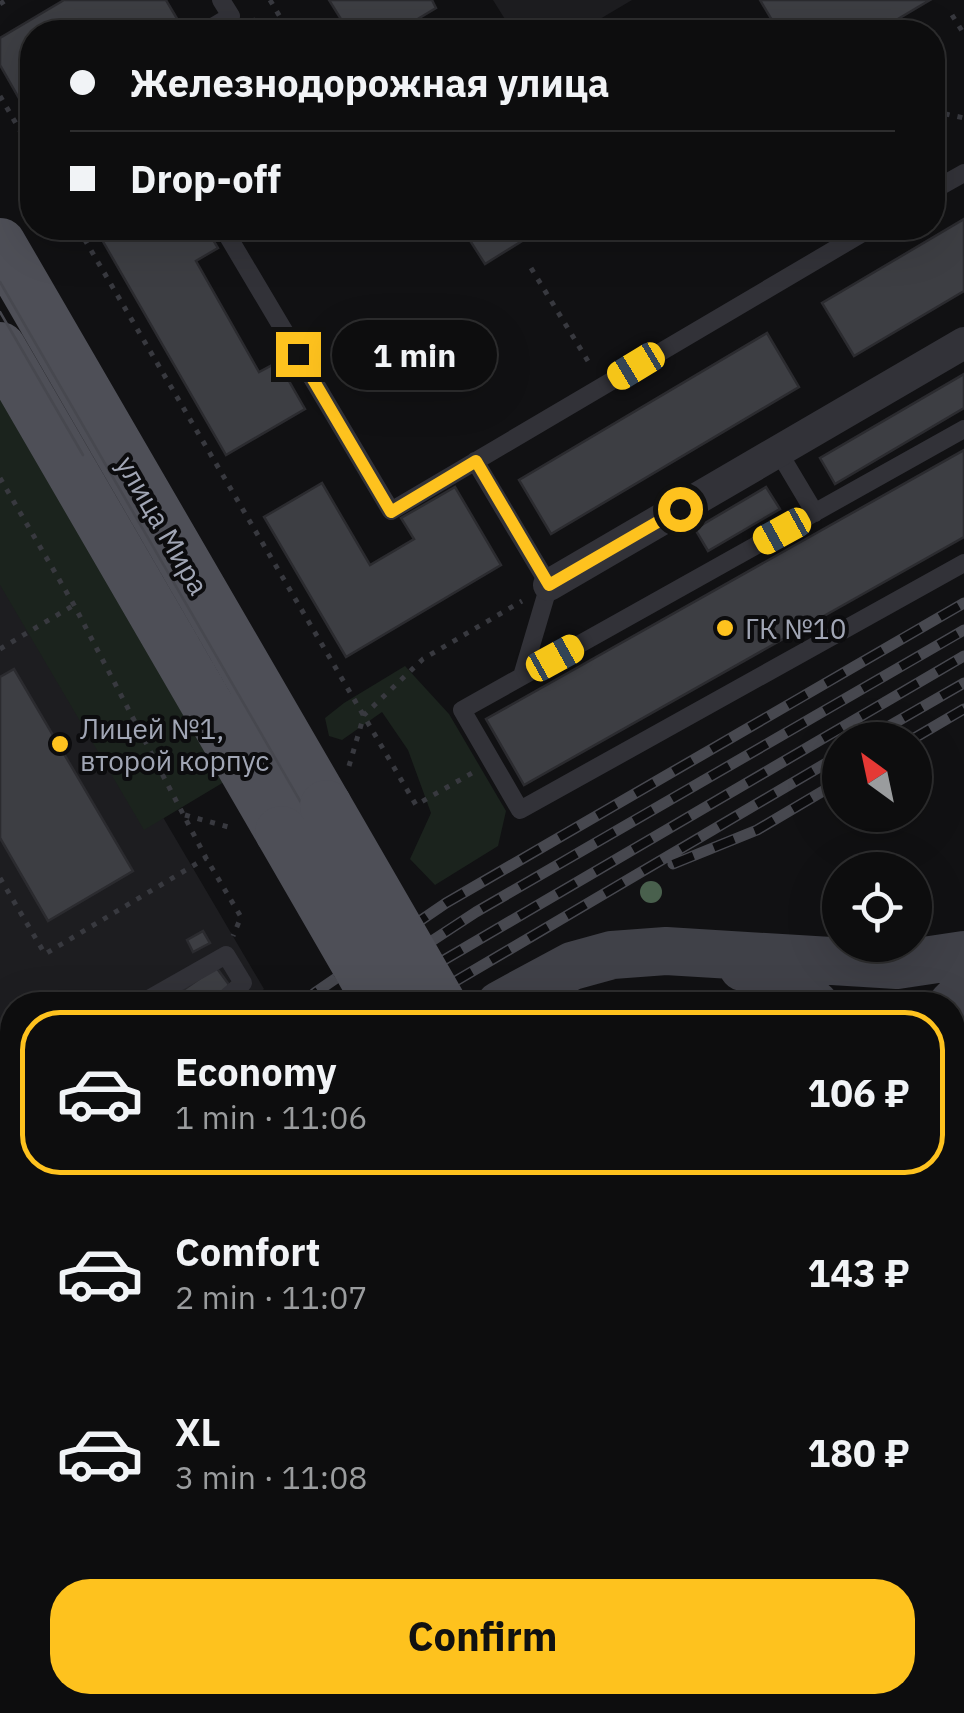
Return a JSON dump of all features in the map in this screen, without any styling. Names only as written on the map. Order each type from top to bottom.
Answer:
[{"type":"main road","name":"улица Мира","points":[[0,244],[336,794],[435,992]]},
{"type":"main road","name":"улица Мира","points":[[0,348],[258,830],[371,992]]},
{"type":"main road","points":[[666,952],[761,971],[800,992]]},
{"type":"main road","points":[[524,992],[572,966],[612,955],[666,952],[896,965],[964,955]]},
{"type":"street","points":[[549,585],[964,343]]},
{"type":"lane","points":[[222,0],[231,16],[224,20]]},
{"type":"lane","points":[[231,240],[391,512],[851,240]]},
{"type":"lane","points":[[964,429],[462,710],[520,810],[964,563]]},
{"type":"lane","points":[[778,451],[814,513]]},
{"type":"lane","points":[[476,461],[549,585],[522,676]]},
{"type":"lane","points":[[161,992],[226,955],[244,984],[234,992]]},
{"type":"path","points":[[952,15],[964,34]]},
{"type":"path","points":[[0,96],[20,130]]},
{"type":"path","points":[[85,240],[416,805],[492,761]]},
{"type":"path","points":[[530,268],[603,386]]},
{"type":"path","points":[[0,478],[74,605],[206,858],[241,916],[226,955]]},
{"type":"path","points":[[336,794],[364,715],[423,659],[549,585]]},
{"type":"path","points":[[0,649],[74,605]]},
{"type":"path","points":[[184,814],[258,830]]},
{"type":"path","points":[[0,878],[45,954],[206,858]]},
{"type":"shaded area","points":[[493,0],[632,0],[598,20],[506,20]]},
{"type":"shaded area","points":[[0,395],[224,782],[144,830],[0,585]]},
{"type":"shaded area","name":"Лицей №1, второй корпус","points":[[0,540],[264,989],[0,992]]},
{"type":"shaded area","points":[[405,666],[449,714],[506,811],[498,846],[435,885],[410,859],[431,813],[408,750],[382,712],[342,740],[329,736],[325,718]]},
{"type":"building","points":[[64,0],[166,0],[178,20],[30,20]]},
{"type":"building","points":[[329,0],[432,0],[436,8],[416,20],[342,20]]},
{"type":"building","points":[[760,0],[930,0],[896,20],[772,20]]},
{"type":"building","points":[[20,26],[20,100],[0,65],[0,38]]},
{"type":"building","points":[[964,219],[964,291],[854,356],[822,303],[928,240],[945,240],[945,230]]},
{"type":"building","points":[[102,240],[213,240],[218,248],[196,261],[259,372],[278,362],[305,409],[226,455]]},
{"type":"building","points":[[470,240],[524,240],[485,264]]},
{"type":"building","points":[[767,333],[799,387],[551,534],[519,480]]},
{"type":"building","points":[[964,374],[964,408],[835,484],[820,458]]},
{"type":"building","name":"ГК №10","points":[[964,450],[964,537],[524,785],[486,719]]},
{"type":"building","points":[[322,483],[370,565],[414,539],[401,518],[455,487],[501,565],[346,657],[264,517]]},
{"type":"building","points":[[766,487],[780,509],[708,551],[695,529]]},
{"type":"building","points":[[14,669],[133,871],[48,921],[0,838],[0,677]]},
{"type":"building","points":[[203,931],[210,943],[193,952],[187,940]]},
{"type":"building","points":[[216,967],[230,986],[222,992],[180,992]]},
{"type":"tram line","points":[[0,282],[410,992]]},
{"type":"tram line","points":[[0,312],[83,455]]},
{"type":"railway","points":[[316,992],[446,903],[964,603]]},
{"type":"railway","points":[[354,992],[476,912],[964,630]]},
{"type":"railway","points":[[389,992],[964,656]]},
{"type":"railway","points":[[896,722],[964,683]]},
{"type":"railway","points":[[932,728],[964,709]]},
{"type":"railway","points":[[437,992],[822,766]]},
{"type":"railway","points":[[673,864],[757,830],[822,792]]},
{"type":"place","name":"ГК №10","points":[[725,628]]},
{"type":"place","name":"Лицей №1, второй корпус","points":[[60,744]]},
{"type":"route","points":[[298,354],[391,512],[476,461],[549,585],[680,509]]}]
